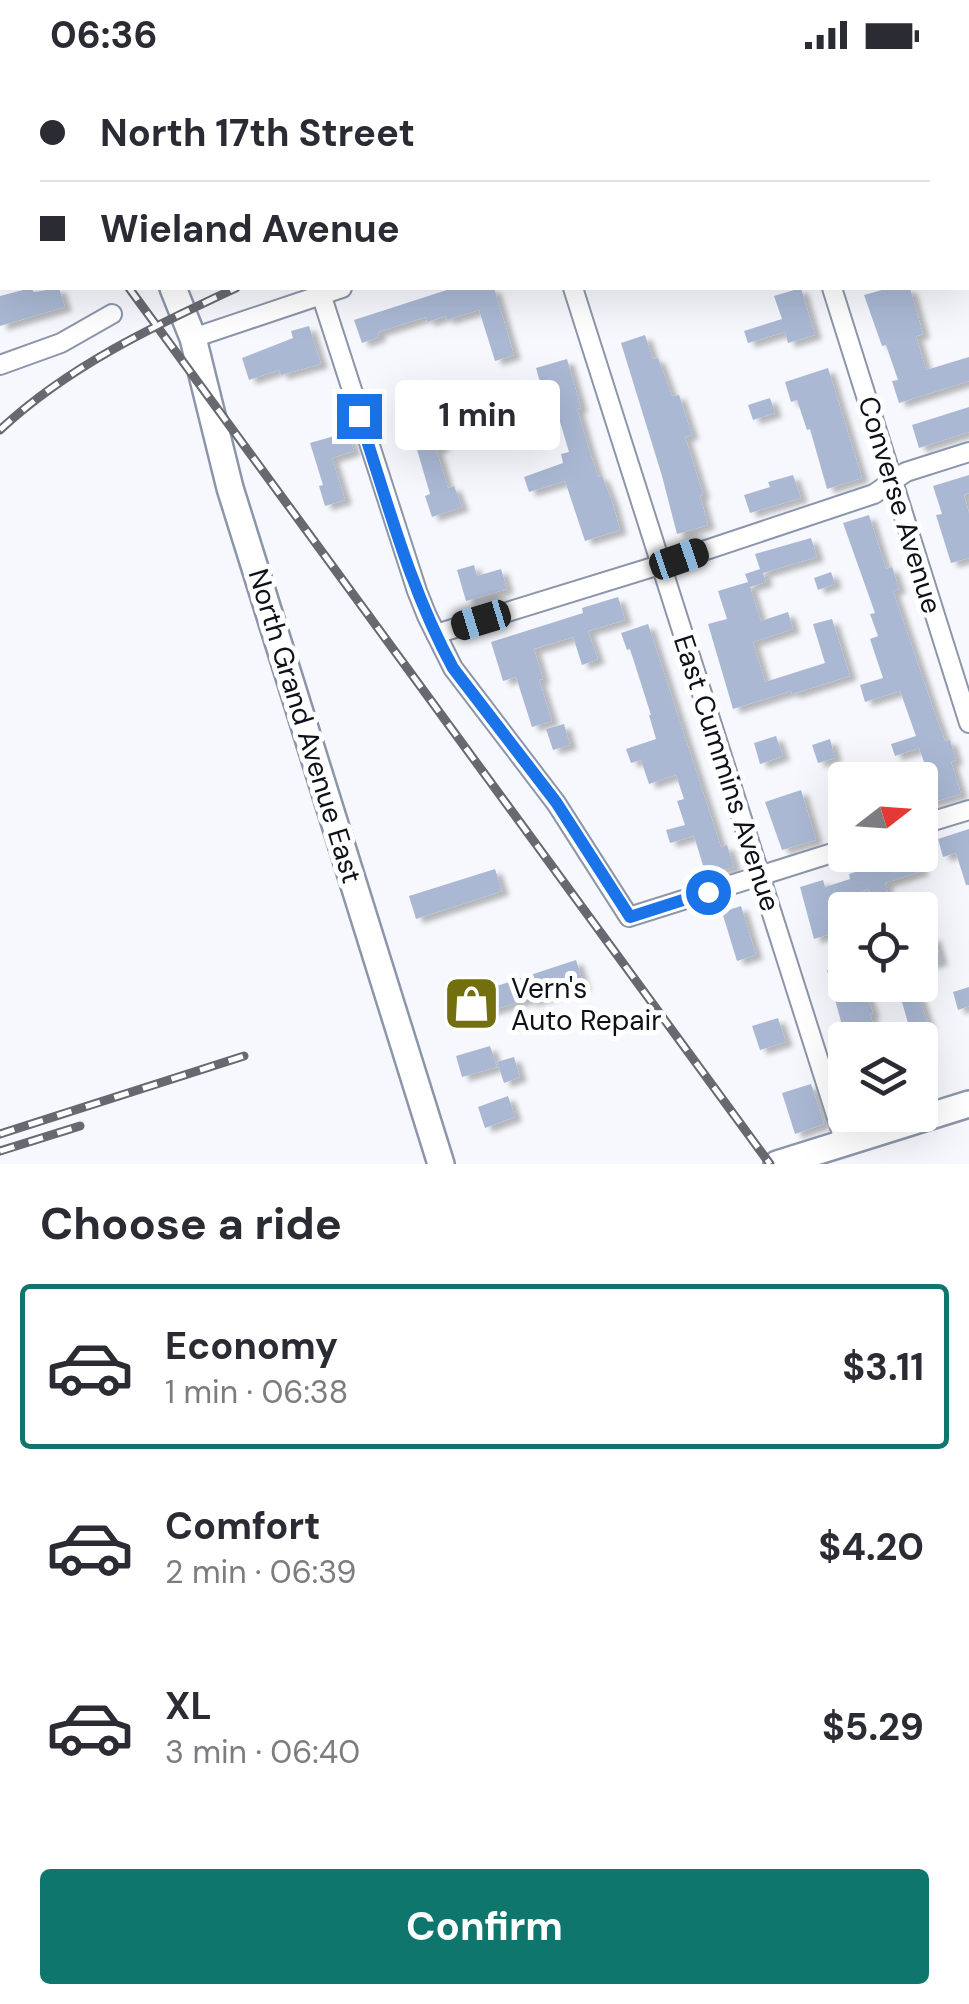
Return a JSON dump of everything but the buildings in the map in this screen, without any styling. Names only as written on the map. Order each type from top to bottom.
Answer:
[{"type":"street","name":"North Grand Avenue East","points":[[173,290],[192,338],[230,488],[441,1164]]},
{"type":"street","points":[[192,338],[335,290]]},
{"type":"street","name":"East Cummins Avenue","points":[[575,290],[845,1143]]},
{"type":"street","name":"Converse Avenue","points":[[833,290],[969,723]]},
{"type":"street","points":[[321,294],[417,590],[436,634],[453,668],[556,802],[630,917],[828,854]]},
{"type":"street","points":[[0,365],[61,343],[112,314]]},
{"type":"street","points":[[436,634],[880,492],[906,472],[969,452]]},
{"type":"street","points":[[938,819],[969,810]]},
{"type":"street","points":[[776,1164],[969,1104]]},
{"type":"railway","points":[[130,290],[770,1164]]},
{"type":"railway","points":[[0,430],[82,367],[232,290]]},
{"type":"railway","points":[[0,1134],[244,1056]]},
{"type":"railway","points":[[0,1151],[80,1126]]},
{"type":"place","name":"Vern's Auto Repair","points":[[472,1004]]},
{"type":"route","points":[[359,416],[426,616],[444,652],[556,802],[630,917],[708,892]]}]
